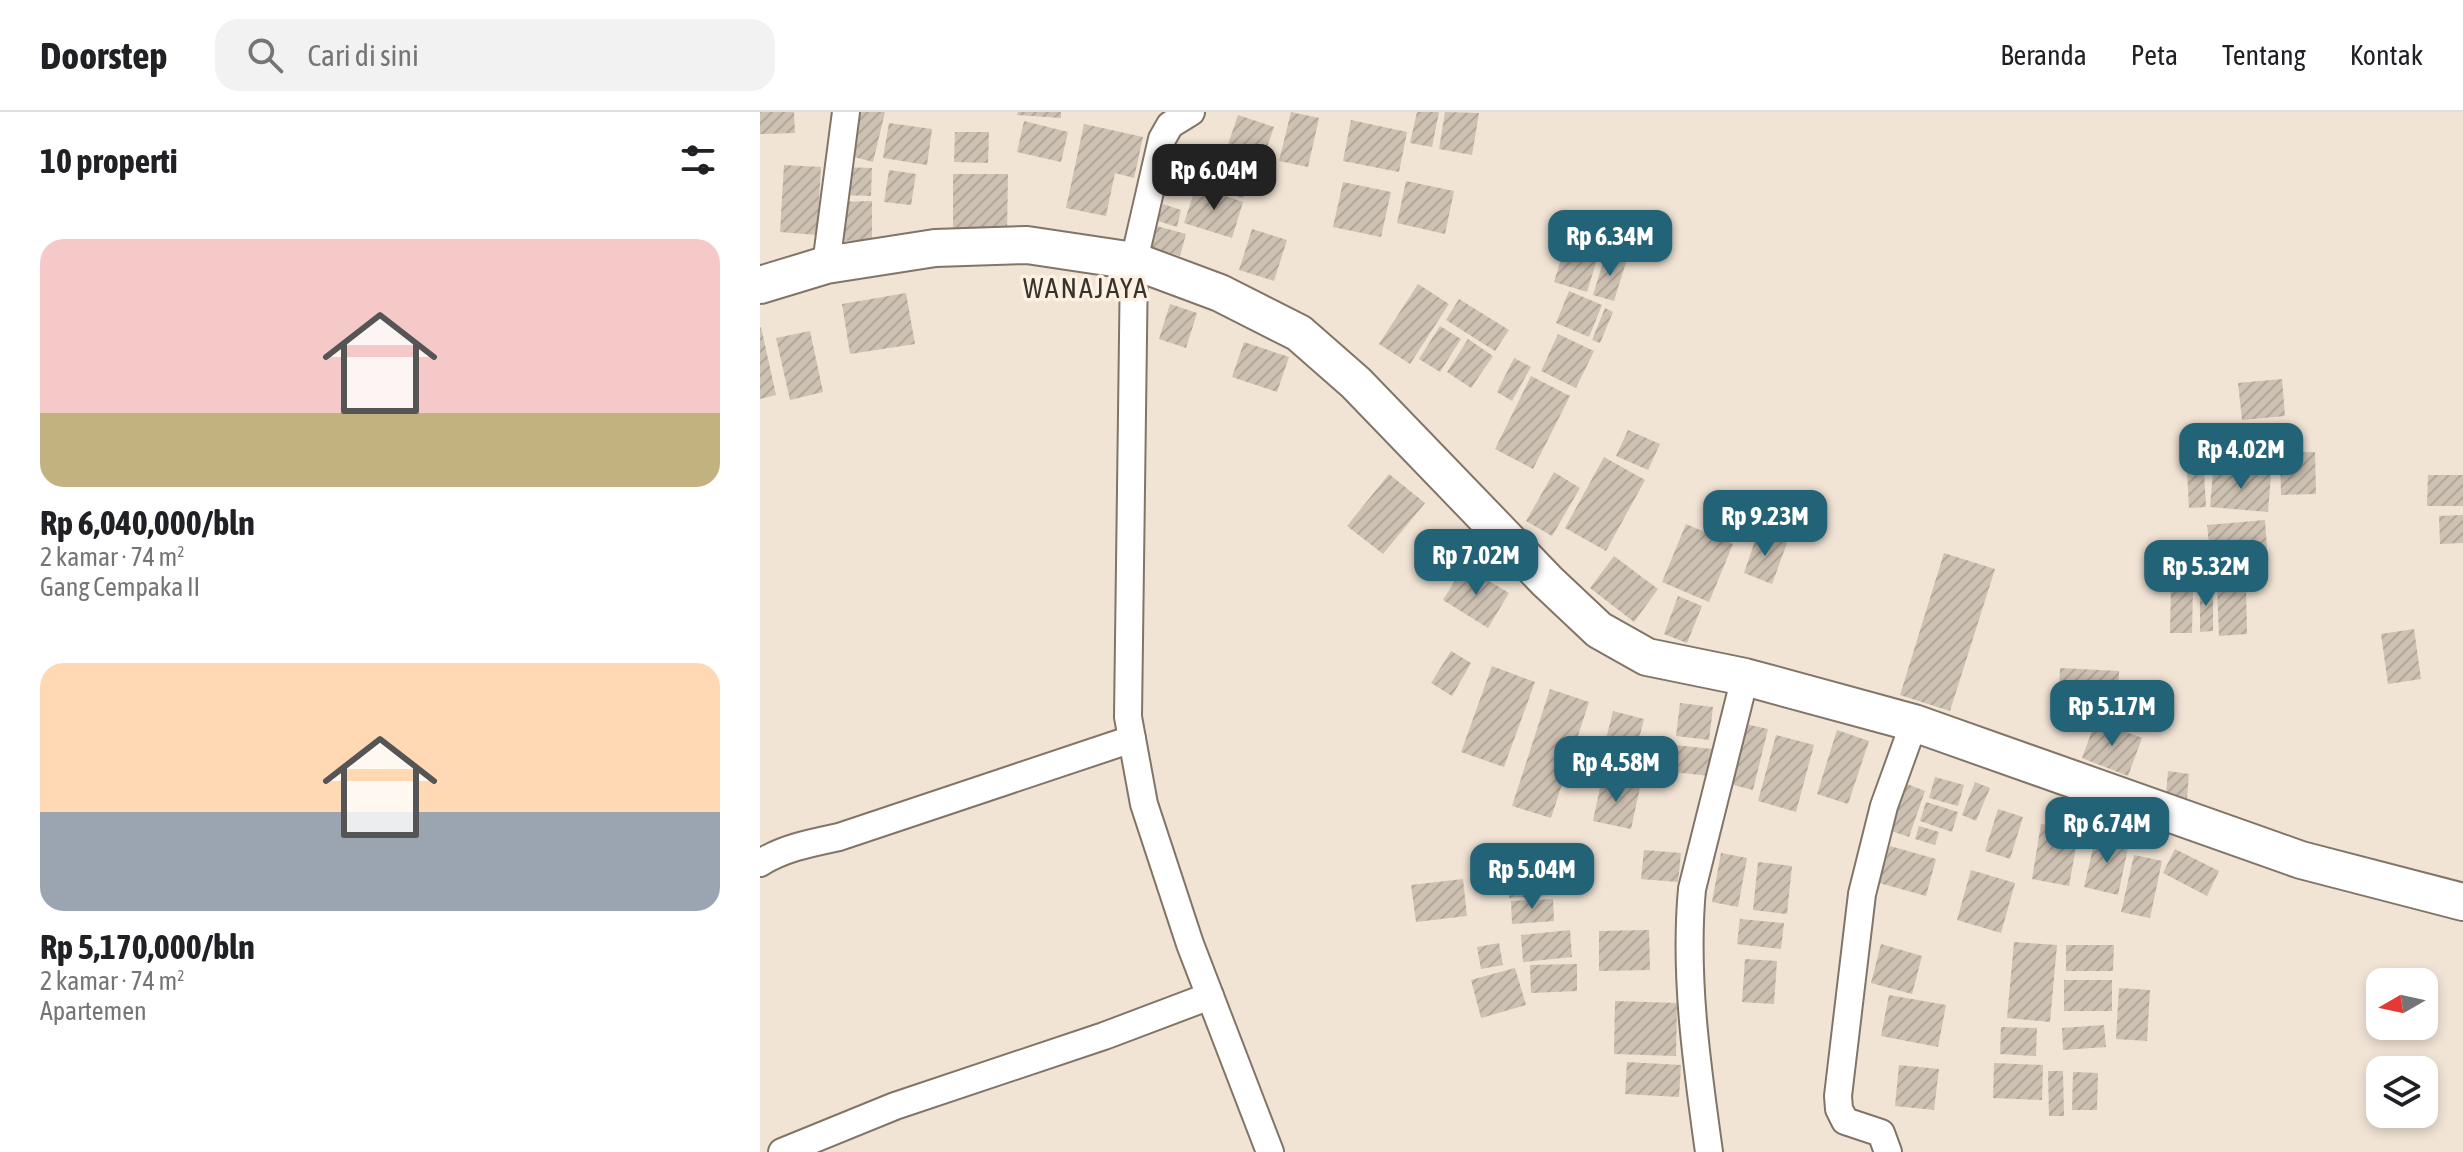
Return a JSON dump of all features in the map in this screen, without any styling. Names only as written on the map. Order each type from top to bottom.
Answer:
[{"type":"main road","points":[[760,285],[826,265],[935,248],[1027,245],[1134,261],[1220,293],[1299,333],[1356,383],[1547,581],[1599,630],[1647,657],[1745,677],[1914,723],[2301,860],[2463,902]]},
{"type":"street","points":[[826,265],[846,112]]},
{"type":"street","points":[[1191,112],[1170,125],[1162,139],[1134,261],[1128,701],[1144,804],[1190,944],[1270,1152]]},
{"type":"street","points":[[1709,1152],[1698,1074],[1689,921],[1692,889],[1745,677]]},
{"type":"street","points":[[1888,1152],[1881,1133],[1845,1121],[1839,1109],[1838,1096],[1862,894],[1884,806],[1914,723]]},
{"type":"street","points":[[760,863],[802,845],[839,837],[1132,739]]},
{"type":"street","points":[[782,1152],[895,1106],[1104,1036],[1210,996]]},
{"type":"building","points":[[760,112],[794,112],[795,133],[760,134]]},
{"type":"building","points":[[853,112],[885,112],[873,162],[843,154]]},
{"type":"building","points":[[1018,112],[1061,112],[1061,118],[1017,115]]},
{"type":"building","points":[[1291,112],[1319,118],[1308,167],[1279,161]]},
{"type":"building","points":[[1417,112],[1439,112],[1432,147],[1410,143]]},
{"type":"building","points":[[1445,112],[1479,113],[1472,155],[1439,149]]},
{"type":"building","points":[[1238,115],[1274,127],[1260,168],[1224,156]]},
{"type":"building","points":[[1351,120],[1407,132],[1399,172],[1343,161]]},
{"type":"building","points":[[1024,121],[1068,132],[1061,162],[1017,152]]},
{"type":"building","points":[[889,123],[932,129],[927,165],[883,158]]},
{"type":"building","points":[[1084,124],[1143,137],[1134,178],[1115,173],[1106,216],[1066,208]]},
{"type":"building","points":[[955,132],[989,132],[988,163],[954,162]]},
{"type":"building","points":[[1193,153],[1252,172],[1243,198],[1184,179]]},
{"type":"building","points":[[784,165],[821,167],[817,235],[780,232]]},
{"type":"building","points":[[840,167],[872,168],[871,196],[840,195]]},
{"type":"building","points":[[889,170],[916,174],[911,205],[884,202]]},
{"type":"building","points":[[953,174],[1008,174],[1007,231],[953,230]]},
{"type":"building","points":[[1406,181],[1454,191],[1445,234],[1397,223]]},
{"type":"building","points":[[1343,182],[1391,192],[1381,237],[1333,227]]},
{"type":"building","points":[[1196,186],[1243,202],[1232,238],[1184,223]]},
{"type":"building","points":[[872,201],[872,240],[836,241],[836,202]]},
{"type":"building","points":[[1163,204],[1181,210],[1177,227],[1158,221]]},
{"type":"building","points":[[1153,225],[1186,234],[1180,256],[1147,247]]},
{"type":"building","points":[[1252,229],[1287,240],[1274,281],[1239,270]]},
{"type":"building","points":[[1569,233],[1602,243],[1587,292],[1554,282]]},
{"type":"building","points":[[1605,256],[1626,262],[1614,301],[1593,295]]},
{"type":"building","points":[[1418,284],[1449,304],[1410,364],[1379,344]]},
{"type":"building","points":[[1569,291],[1602,305],[1589,337],[1556,323]]},
{"type":"building","points":[[906,293],[915,344],[850,354],[842,304]]},
{"type":"building","points":[[1459,299],[1509,330],[1495,351],[1446,320]]},
{"type":"building","points":[[1170,304],[1197,313],[1186,348],[1159,339]]},
{"type":"building","points":[[1605,308],[1613,312],[1600,343],[1592,340]]},
{"type":"building","points":[[1440,326],[1461,339],[1440,372],[1419,359]]},
{"type":"building","points":[[760,328],[776,395],[760,399]]},
{"type":"building","points":[[810,331],[823,392],[790,400],[776,338]]},
{"type":"building","points":[[1558,334],[1594,351],[1576,388],[1541,371]]},
{"type":"building","points":[[1468,339],[1493,356],[1471,388],[1447,372]]},
{"type":"building","points":[[1244,342],[1289,357],[1277,392],[1232,377]]},
{"type":"building","points":[[1514,358],[1531,367],[1512,401],[1497,392]]},
{"type":"building","points":[[1531,376],[1570,396],[1533,469],[1495,449]]},
{"type":"building","points":[[2282,379],[2285,416],[2242,420],[2238,383]]},
{"type":"building","points":[[1628,430],[1660,444],[1648,470],[1616,456]]},
{"type":"building","points":[[2315,452],[2316,494],[2281,495],[2280,453]]},
{"type":"building","points":[[1604,457],[1645,480],[1606,551],[1565,528]]},
{"type":"building","points":[[2204,471],[2206,507],[2189,508],[2187,472]]},
{"type":"building","points":[[2213,471],[2271,475],[2268,512],[2210,507]]},
{"type":"building","points":[[1554,472],[1580,488],[1552,536],[1526,521]]},
{"type":"building","points":[[1389,474],[1425,503],[1383,554],[1347,526]]},
{"type":"building","points":[[2428,475],[2463,475],[2463,506],[2427,506]]},
{"type":"building","points":[[2463,515],[2463,543],[2440,544],[2439,516]]},
{"type":"building","points":[[2265,520],[2267,548],[2210,553],[2207,525]]},
{"type":"building","points":[[1686,524],[1733,544],[1709,602],[1662,582]]},
{"type":"building","points":[[1758,532],[1787,543],[1772,584],[1744,573]]},
{"type":"building","points":[[1944,553],[1995,569],[1950,711],[1900,695]]},
{"type":"building","points":[[1614,556],[1658,589],[1634,622],[1590,588]]},
{"type":"building","points":[[1464,566],[1509,593],[1488,628],[1443,600]]},
{"type":"building","points":[[2213,585],[2213,631],[2200,632],[2200,586]]},
{"type":"building","points":[[2246,585],[2247,634],[2219,636],[2217,587]]},
{"type":"building","points":[[2171,586],[2193,587],[2192,633],[2170,633]]},
{"type":"building","points":[[1678,596],[1702,606],[1687,643],[1664,634]]},
{"type":"building","points":[[2414,629],[2421,679],[2388,684],[2381,634]]},
{"type":"building","points":[[1451,651],[1471,663],[1452,696],[1431,683]]},
{"type":"building","points":[[1492,666],[1535,682],[1504,767],[1461,752]]},
{"type":"building","points":[[2060,668],[2119,671],[2117,716],[2058,713]]},
{"type":"building","points":[[1550,689],[1589,702],[1551,818],[1512,806]]},
{"type":"building","points":[[1680,703],[1713,707],[1709,740],[1676,736]]},
{"type":"building","points":[[1613,711],[1644,719],[1631,771],[1600,763]]},
{"type":"building","points":[[2096,720],[2142,738],[2128,776],[2082,758]]},
{"type":"building","points":[[1737,722],[1768,729],[1753,790],[1722,782]]},
{"type":"building","points":[[1837,730],[1869,741],[1848,804],[1817,794]]},
{"type":"building","points":[[1776,735],[1814,745],[1796,812],[1758,801]]},
{"type":"building","points":[[1666,744],[1712,749],[1710,776],[1663,771]]},
{"type":"building","points":[[2168,771],[2189,774],[2187,798],[2166,795]]},
{"type":"building","points":[[1935,777],[1964,785],[1958,806],[1929,798]]},
{"type":"building","points":[[1602,778],[1640,787],[1631,829],[1593,821]]},
{"type":"building","points":[[1902,782],[1925,791],[1909,837],[1885,829]]},
{"type":"building","points":[[1975,782],[1990,788],[1976,821],[1962,815]]},
{"type":"building","points":[[1926,802],[1958,812],[1952,832],[1920,821]]},
{"type":"building","points":[[1998,809],[2023,817],[2010,859],[1985,851]]},
{"type":"building","points":[[2041,824],[2079,830],[2069,886],[2032,879]]},
{"type":"building","points":[[1919,826],[1939,832],[1935,845],[1915,839]]},
{"type":"building","points":[[2096,835],[2129,843],[2118,895],[2084,887]]},
{"type":"building","points":[[1890,846],[1936,859],[1926,896],[1879,883]]},
{"type":"building","points":[[2175,849],[2219,871],[2207,896],[2163,873]]},
{"type":"building","points":[[1644,850],[1681,853],[1678,882],[1641,879]]},
{"type":"building","points":[[1721,853],[1747,858],[1738,907],[1712,902]]},
{"type":"building","points":[[2134,855],[2162,861],[2150,918],[2121,912]]},
{"type":"building","points":[[1758,862],[1792,866],[1787,914],[1753,910]]},
{"type":"building","points":[[1971,870],[2015,883],[2001,933],[1957,920]]},
{"type":"building","points":[[1550,877],[1551,895],[1509,898],[1508,880]]},
{"type":"building","points":[[1463,879],[1467,916],[1416,922],[1411,885]]},
{"type":"building","points":[[1553,899],[1554,921],[1512,924],[1511,901]]},
{"type":"building","points":[[1740,919],[1784,923],[1781,949],[1737,944]]},
{"type":"building","points":[[1570,930],[1572,957],[1523,962],[1521,935]]},
{"type":"building","points":[[1649,930],[1650,970],[1599,971],[1599,931]]},
{"type":"building","points":[[2014,942],[2057,945],[2050,1022],[2007,1018]]},
{"type":"building","points":[[1499,943],[1503,965],[1481,969],[1477,947]]},
{"type":"building","points":[[1881,944],[1922,956],[1912,994],[1871,983]]},
{"type":"building","points":[[2066,945],[2114,945],[2113,971],[2066,971]]},
{"type":"building","points":[[1745,959],[1777,961],[1774,1004],[1742,1002]]},
{"type":"building","points":[[1577,964],[1577,991],[1531,993],[1530,965]]},
{"type":"building","points":[[1515,968],[1526,1005],[1481,1018],[1471,980]]},
{"type":"building","points":[[2064,980],[2112,980],[2112,1011],[2064,1011]]},
{"type":"building","points":[[2119,988],[2150,990],[2147,1041],[2116,1039]]},
{"type":"building","points":[[1889,995],[1946,1005],[1938,1047],[1881,1036]]},
{"type":"building","points":[[1615,1001],[1677,1003],[1676,1056],[1614,1054]]},
{"type":"building","points":[[2104,1025],[2106,1047],[2063,1050],[2062,1028]]},
{"type":"building","points":[[2001,1027],[2037,1028],[2036,1056],[2000,1054]]},
{"type":"building","points":[[1627,1062],[1681,1065],[1679,1097],[1625,1094]]},
{"type":"building","points":[[1994,1063],[2043,1065],[2042,1100],[1993,1098]]},
{"type":"building","points":[[1899,1065],[1939,1069],[1934,1110],[1895,1106]]},
{"type":"building","points":[[2048,1071],[2063,1071],[2064,1116],[2049,1116]]},
{"type":"building","points":[[2073,1072],[2098,1073],[2097,1110],[2072,1110]]},
{"type":"district","name":"WANAJAYA","points":[[1086,288]]}]
